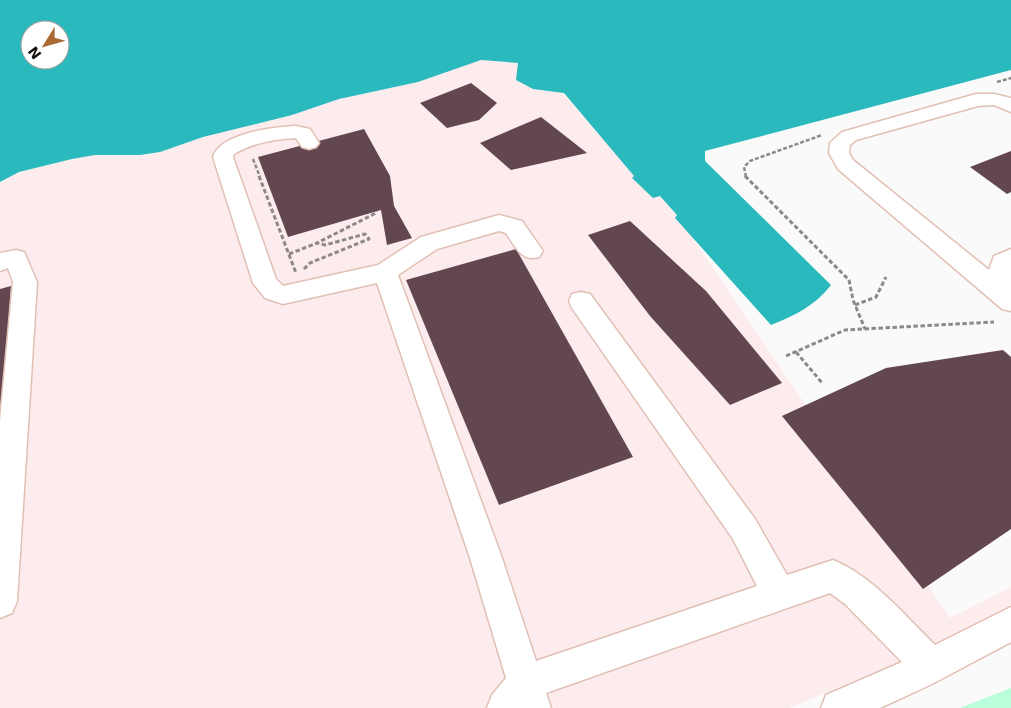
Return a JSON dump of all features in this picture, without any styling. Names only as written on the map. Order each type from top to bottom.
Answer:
[{"type":"street","points":[[1004,296],[845,164],[840,153],[840,143],[849,136],[976,100],[990,98],[1011,106]]},
{"type":"street","points":[[309,143],[302,133],[286,132],[234,145],[225,151],[223,157],[264,283],[274,292],[283,295],[385,272],[403,258],[428,243],[499,223],[514,227],[531,252]]},
{"type":"street","points":[[1004,296],[1002,262],[1011,257]]},
{"type":"street","points":[[0,262],[16,258],[24,282],[0,600]]},
{"type":"street","points":[[385,272],[486,558],[521,700],[780,595],[834,576],[857,592],[931,666]]},
{"type":"street","points":[[581,301],[744,529],[780,595]]},
{"type":"street","points":[[839,708],[931,666],[1011,624]]},
{"type":"path","points":[[253,159],[297,275],[310,263],[369,238],[365,234],[326,245],[317,243]]},
{"type":"path","points":[[289,254],[317,243],[376,212]]},
{"type":"path","points":[[855,305],[876,297],[886,277]]},
{"type":"path","points":[[786,356],[845,330],[994,322]]},
{"type":"path","points":[[796,352],[823,384]]},
{"type":"shaded area","points":[[481,60],[518,63],[533,89],[563,93],[634,176],[632,178],[660,196],[677,215],[950,618],[1011,587],[1011,610],[967,633],[790,708],[0,708],[0,182],[19,172],[72,159],[95,155],[140,155],[160,152],[203,137],[292,115],[339,99],[418,82]]},
{"type":"green space","points":[[1011,688],[1011,708],[960,708]]},
{"type":"water","points":[[0,0],[1011,0],[1011,70],[705,151],[705,161],[831,285],[819,298],[804,309],[771,325],[675,218],[677,215],[660,196],[653,198],[632,178],[634,176],[564,93],[533,89],[516,80],[518,63],[481,60],[418,82],[339,99],[292,115],[203,137],[160,152],[140,155],[95,155],[19,172],[0,182]]},
{"type":"building","points":[[471,83],[497,103],[479,120],[447,128],[420,103]]},
{"type":"building","points":[[541,117],[587,153],[511,170],[480,143]]},
{"type":"building","points":[[364,129],[390,176],[394,206],[412,238],[387,245],[381,210],[288,237],[258,157]]},
{"type":"building","points":[[1011,151],[1011,192],[1007,194],[970,167]]},
{"type":"building","points":[[630,221],[706,291],[782,383],[730,405],[650,316],[588,235]]},
{"type":"building","points":[[516,249],[633,457],[499,505],[406,280]]},
{"type":"building","points":[[11,286],[1,423],[0,423],[0,289]]},
{"type":"building","points":[[1003,350],[1011,357],[1011,529],[923,589],[782,416],[886,368]]}]
